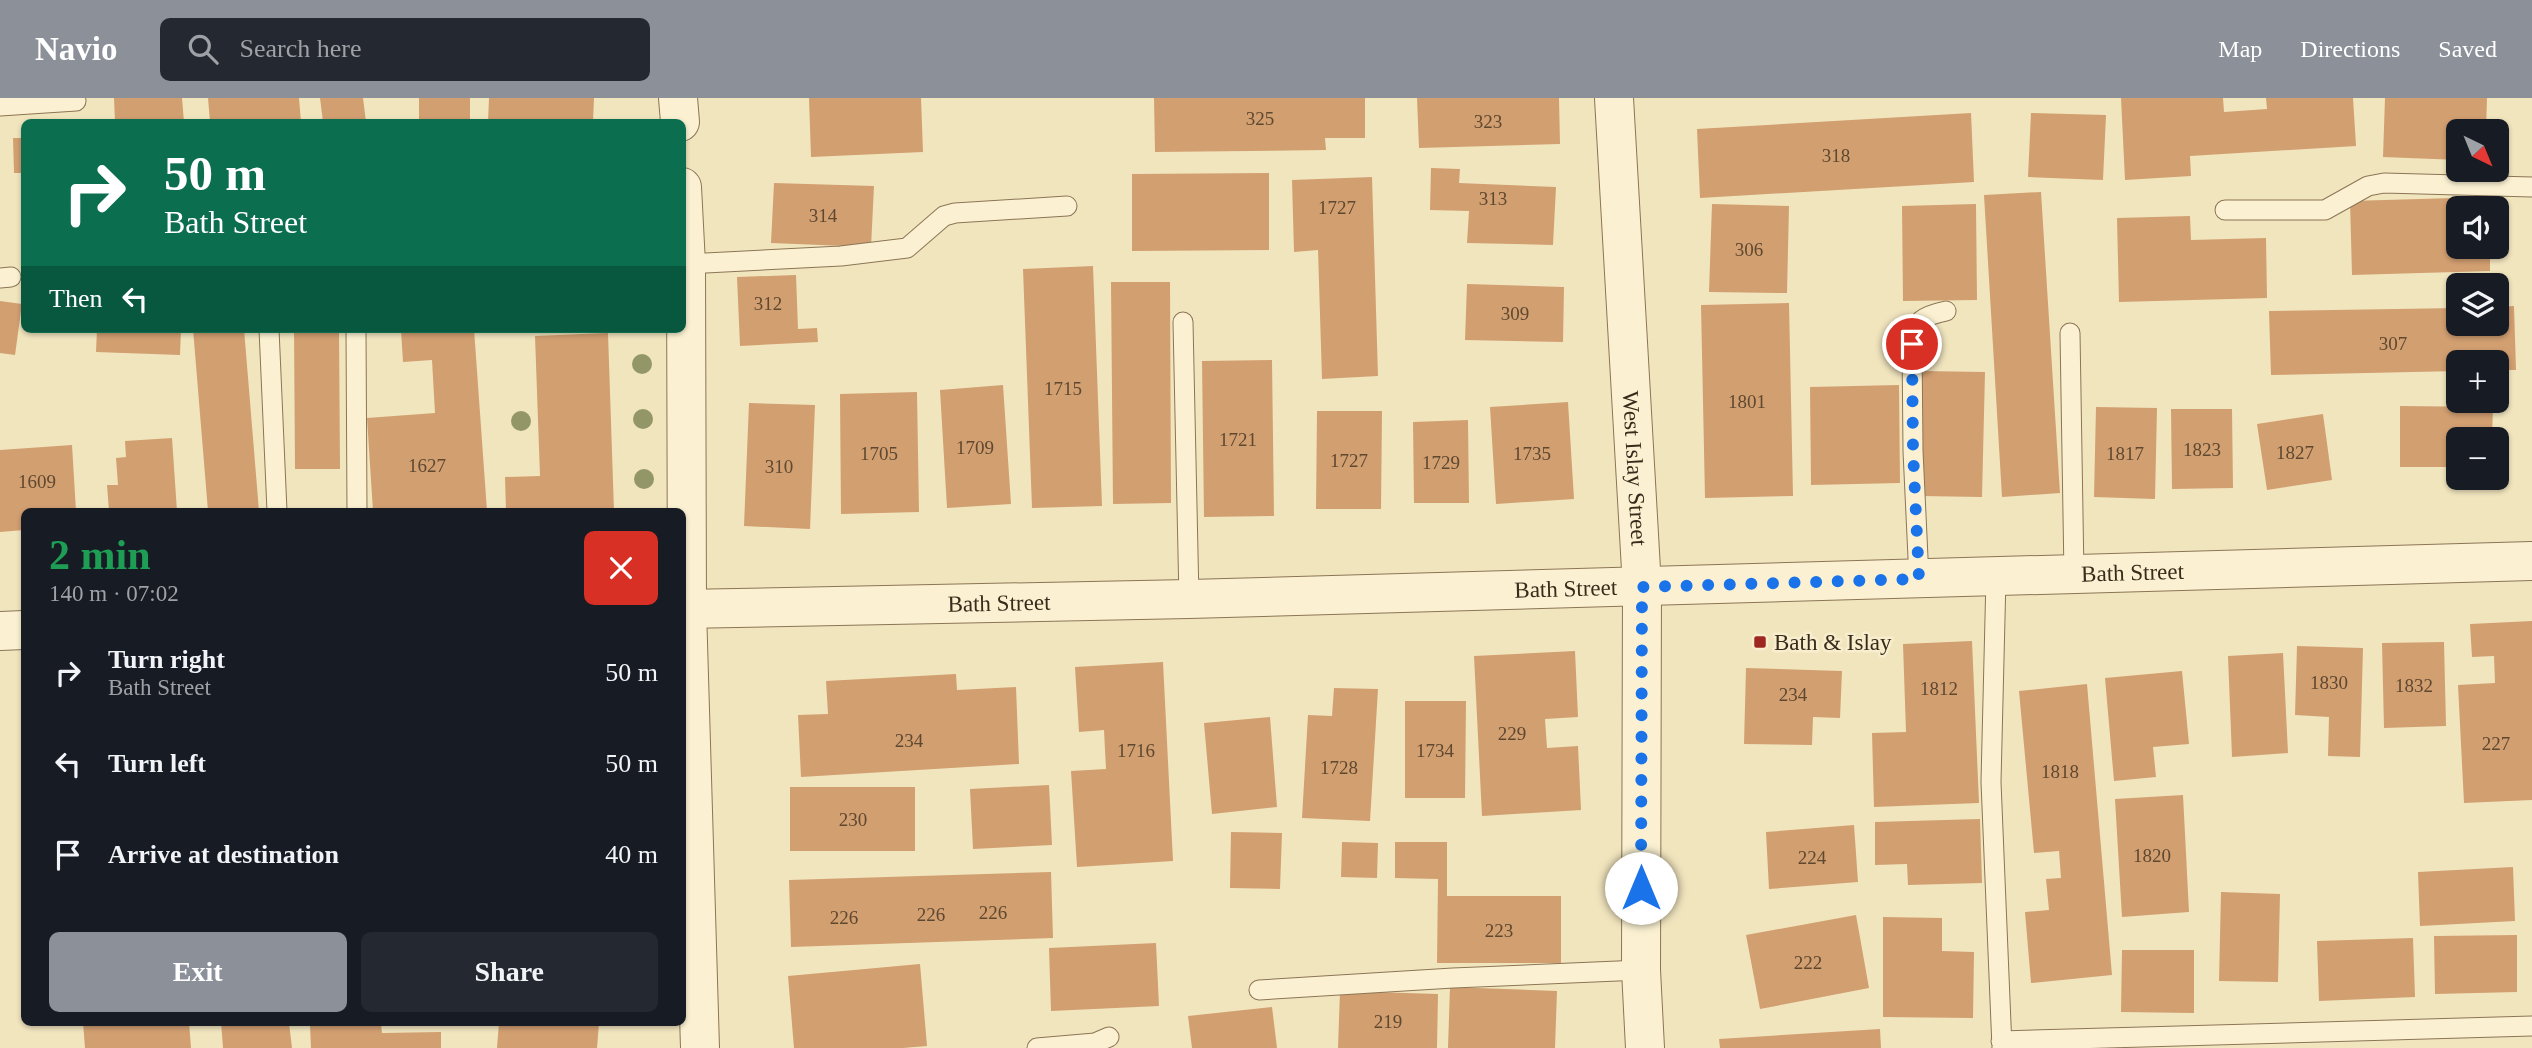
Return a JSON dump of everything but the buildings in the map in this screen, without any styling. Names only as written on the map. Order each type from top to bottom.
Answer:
[{"type":"street","points":[[678,98],[680,119]]},
{"type":"street","name":"West Islay Street","points":[[1614,98],[1642,587],[1641,970],[1645,1048]]},
{"type":"street","points":[[685,508],[686,333]]},
{"type":"street","name":"Bath Street","points":[[686,609],[1189,599],[2532,561]]},
{"type":"street","points":[[0,631],[21,630]]},
{"type":"street","points":[[686,638],[700,1048]]},
{"type":"lane","points":[[0,106],[76,101]]},
{"type":"lane","points":[[2225,210],[2325,210],[2368,186],[2384,183],[2532,187]]},
{"type":"lane","points":[[686,264],[841,256],[906,248],[944,216],[1067,206]]},
{"type":"lane","points":[[1919,579],[1913,451],[1912,344],[1914,329],[1920,321],[1928,315],[1946,311]]},
{"type":"lane","points":[[1183,321],[1189,599]]},
{"type":"lane","points":[[269,333],[277,508]]},
{"type":"lane","points":[[356,333],[357,508]]},
{"type":"lane","points":[[2070,333],[2074,575]]},
{"type":"lane","points":[[1996,577],[1992,782],[2002,1045],[2532,1026]]},
{"type":"lane","points":[[1259,990],[1466,977],[1641,970]]},
{"type":"lane","points":[[1037,1048],[1095,1043],[1109,1037]]},
{"type":"place","name":"Bath & Islay","points":[[1760,642]]},
{"type":"route","points":[[1641,888],[1642,587],[1919,579],[1913,451],[1912,344]]}]
